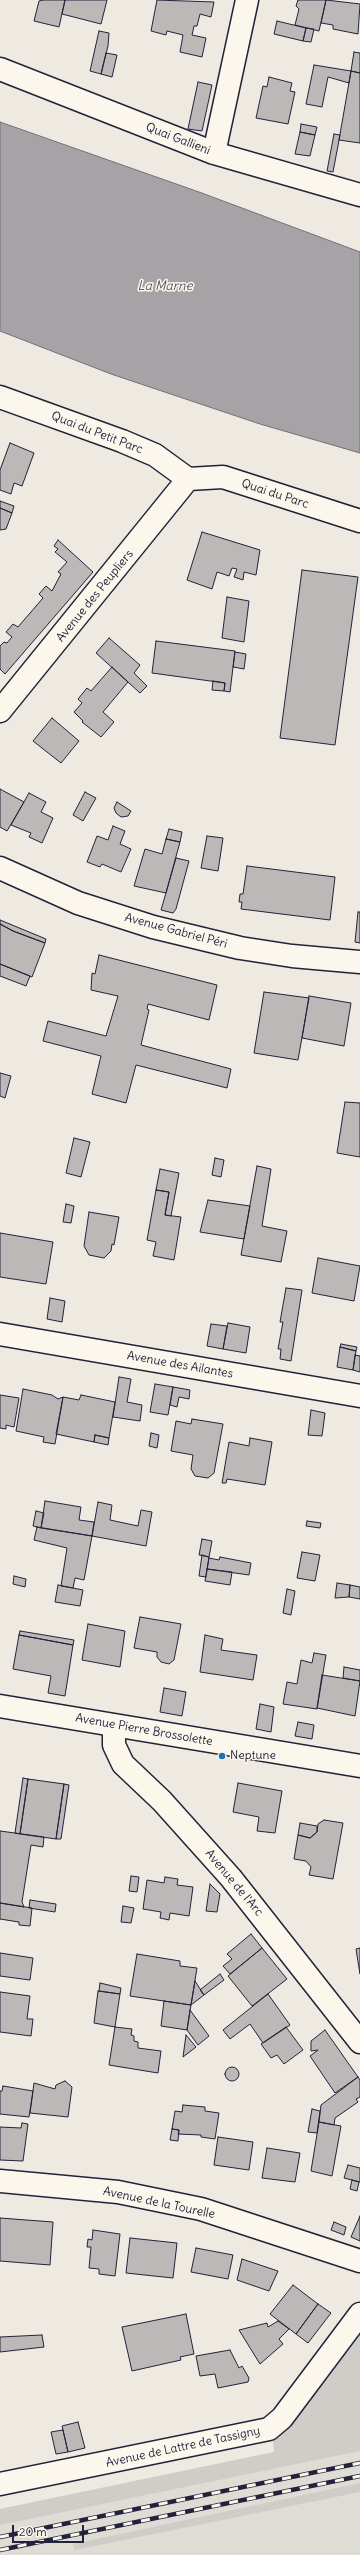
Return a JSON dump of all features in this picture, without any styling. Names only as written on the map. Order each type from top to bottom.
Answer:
[{"type":"street","points":[[214,153],[247,0]]},
{"type":"street","name":"Quai Gallieni","points":[[0,69],[214,153],[360,195]]},
{"type":"street","name":"Quai du Petit Parc","points":[[0,397],[122,441],[155,455],[188,479]]},
{"type":"street","name":"Quai du Parc","points":[[188,479],[222,477],[360,521]]},
{"type":"street","name":"Avenue des Peupliers","points":[[0,711],[188,479]]},
{"type":"street","name":"Avenue Gabriel Péri","points":[[0,868],[78,903],[153,927],[240,948],[292,956],[360,962]]},
{"type":"street","name":"Avenue des Ailantes","points":[[0,1334],[360,1396]]},
{"type":"street","name":"Avenue Pierre Brossolette","points":[[0,1706],[360,1766]]},
{"type":"street","name":"Avenue de l'Arc","points":[[114,1726],[114,1745],[123,1764],[162,1802],[231,1878],[360,2042]]},
{"type":"street","name":"Avenue de la Tourelle","points":[[0,2181],[118,2192],[201,2209],[360,2261]]},
{"type":"street","name":"Avenue de Lattre de Tassigny","points":[[0,2484],[269,2429],[282,2418],[360,2314]]},
{"type":"shaded area","points":[[360,2327],[360,2451],[0,2525],[0,2509],[274,2452],[272,2434]]},
{"type":"shaded area","points":[[360,2434],[360,2555],[0,2555],[0,2509]]},
{"type":"shaded area","points":[[360,2483],[360,2492],[75,2550],[73,2544]]},
{"type":"water","name":"La Marne","points":[[0,122],[199,192],[360,252],[360,453],[260,424],[111,374],[0,331]]},
{"type":"building","points":[[65,0],[59,27],[34,21],[39,1]]},
{"type":"building","points":[[65,0],[107,0],[101,24],[62,14]]},
{"type":"building","points":[[157,0],[214,2],[211,17],[200,14],[197,26],[194,26],[192,35],[206,38],[202,57],[180,52],[183,35],[167,31],[166,35],[151,31]]},
{"type":"building","points":[[298,0],[326,0],[319,31],[295,25],[299,9],[296,6]]},
{"type":"building","points":[[326,0],[360,4],[358,34],[333,29],[333,25],[321,23]]},
{"type":"building","points":[[277,21],[306,28],[303,41],[274,34]]},
{"type":"building","points":[[306,28],[314,29],[311,42],[303,41]]},
{"type":"building","points":[[99,31],[109,33],[108,46],[101,74],[90,71]]},
{"type":"building","points":[[354,52],[360,53],[360,73],[351,71]]},
{"type":"building","points":[[106,53],[117,55],[112,77],[101,74]]},
{"type":"building","points":[[314,65],[351,71],[349,83],[328,77],[322,107],[306,104]]},
{"type":"building","points":[[351,71],[360,73],[360,143],[339,140]]},
{"type":"building","points":[[269,77],[292,83],[290,91],[295,92],[288,124],[256,118],[263,86],[267,87]]},
{"type":"building","points":[[198,82],[212,85],[202,131],[188,129]]},
{"type":"building","points":[[301,124],[317,127],[315,135],[300,132]]},
{"type":"building","points":[[300,132],[315,135],[310,156],[295,154]]},
{"type":"building","points":[[334,134],[340,135],[333,172],[327,171]]},
{"type":"building","points":[[10,443],[34,453],[22,486],[14,483],[11,494],[0,490],[0,470]]},
{"type":"building","points":[[0,501],[14,506],[12,513],[0,508]]},
{"type":"building","points":[[0,508],[12,513],[6,529],[0,530]]},
{"type":"building","points":[[202,532],[260,550],[256,575],[244,572],[243,580],[234,577],[237,569],[232,568],[229,576],[217,572],[212,589],[187,580]]},
{"type":"building","points":[[58,540],[93,572],[5,674],[0,669],[0,646],[4,642],[7,643],[12,637],[6,632],[13,624],[18,627],[43,598],[39,594],[46,586],[52,591],[61,574],[58,572],[67,562],[55,552],[58,549],[54,546]]},
{"type":"building","points":[[302,570],[358,577],[335,745],[280,738]]},
{"type":"building","points":[[227,597],[249,601],[244,642],[222,638]]},
{"type":"building","points":[[109,638],[140,665],[134,673],[147,686],[140,693],[96,653]]},
{"type":"building","points":[[156,641],[235,651],[230,692],[224,691],[225,683],[152,673]]},
{"type":"building","points":[[235,652],[246,654],[244,669],[233,667]]},
{"type":"building","points":[[112,667],[128,682],[103,712],[114,722],[101,737],[82,722],[83,721],[74,712],[82,703],[78,699],[87,688],[91,691]]},
{"type":"building","points":[[213,681],[225,683],[224,691],[212,690]]},
{"type":"building","points":[[52,718],[79,741],[61,763],[33,741]]},
{"type":"building","points":[[0,789],[24,802],[7,831],[0,827]]},
{"type":"building","points":[[85,792],[96,798],[83,821],[73,815]]},
{"type":"building","points":[[29,793],[46,802],[41,812],[53,818],[42,843],[29,837],[31,833],[11,825]]},
{"type":"building","points":[[117,802],[131,811],[128,816],[121,817],[116,813],[114,808]]},
{"type":"building","points":[[113,826],[125,831],[120,844],[131,849],[121,872],[102,864],[100,867],[87,862],[97,836],[108,840]]},
{"type":"building","points":[[169,829],[182,832],[180,842],[166,839]]},
{"type":"building","points":[[207,836],[223,838],[218,871],[201,868]]},
{"type":"building","points":[[166,839],[180,842],[166,893],[134,886],[145,849],[162,854]]},
{"type":"building","points":[[176,858],[189,861],[176,909],[173,913],[161,910]]},
{"type":"building","points":[[247,866],[335,877],[330,920],[241,909],[242,902],[239,902],[240,894],[243,894]]},
{"type":"building","points":[[358,912],[360,912],[360,943],[355,942]]},
{"type":"building","points":[[0,920],[46,939],[45,943],[13,931],[0,924]]},
{"type":"building","points":[[0,924],[13,931],[45,943],[32,977],[0,964]]},
{"type":"building","points":[[99,955],[217,985],[209,1020],[148,1004],[147,1009],[149,1010],[141,1045],[231,1069],[227,1088],[136,1065],[126,1103],[92,1094],[101,1056],[43,1041],[48,1021],[106,1036],[118,996],[91,990],[92,973],[95,974]]},
{"type":"building","points":[[0,964],[30,976],[26,986],[0,976]]},
{"type":"building","points":[[264,992],[309,998],[298,1060],[254,1053]]},
{"type":"building","points":[[309,996],[351,1003],[344,1046],[302,1038]]},
{"type":"building","points":[[0,1073],[11,1076],[5,1098],[0,1096]]},
{"type":"building","points":[[345,1102],[360,1103],[360,1157],[337,1153]]},
{"type":"building","points":[[74,1138],[90,1142],[81,1177],[66,1173]]},
{"type":"building","points":[[215,1158],[224,1160],[221,1177],[212,1175]]},
{"type":"building","points":[[257,1166],[271,1169],[262,1226],[287,1231],[281,1262],[241,1255]]},
{"type":"building","points":[[160,1169],[179,1173],[171,1216],[165,1215],[169,1192],[156,1190]]},
{"type":"building","points":[[156,1190],[169,1192],[165,1215],[181,1217],[174,1260],[153,1256],[156,1242],[147,1240]]},
{"type":"building","points":[[208,1200],[250,1206],[244,1239],[200,1232]]},
{"type":"building","points":[[66,1204],[74,1206],[71,1223],[63,1222]]},
{"type":"building","points":[[89,1212],[119,1217],[114,1245],[112,1244],[111,1251],[104,1258],[89,1255],[84,1246]]},
{"type":"building","points":[[0,1233],[53,1242],[46,1284],[0,1277]]},
{"type":"building","points":[[318,1258],[360,1266],[354,1301],[312,1293]]},
{"type":"building","points":[[286,1288],[302,1290],[291,1361],[280,1359],[281,1349],[278,1349],[283,1322],[280,1322]]},
{"type":"building","points":[[50,1298],[65,1301],[62,1322],[47,1319]]},
{"type":"building","points":[[228,1323],[250,1327],[246,1353],[223,1349]]},
{"type":"building","points":[[211,1324],[227,1326],[223,1349],[207,1346]]},
{"type":"building","points":[[341,1344],[357,1347],[356,1351],[340,1347]]},
{"type":"building","points":[[340,1347],[356,1351],[353,1370],[337,1367]]},
{"type":"building","points":[[355,1355],[360,1356],[360,1372],[353,1370]]},
{"type":"building","points":[[119,1377],[131,1379],[127,1402],[142,1405],[140,1421],[113,1417]]},
{"type":"building","points":[[155,1384],[173,1387],[168,1415],[150,1412]]},
{"type":"building","points":[[173,1387],[190,1390],[189,1399],[179,1397],[177,1407],[170,1405]]},
{"type":"building","points":[[23,1389],[52,1395],[58,1399],[63,1397],[55,1444],[43,1442],[44,1437],[16,1431]]},
{"type":"building","points":[[0,1395],[19,1398],[14,1427],[6,1425],[6,1429],[0,1428]]},
{"type":"building","points":[[81,1395],[115,1402],[109,1438],[95,1435],[94,1442],[56,1434],[63,1397],[79,1400]]},
{"type":"building","points":[[311,1410],[325,1413],[322,1436],[308,1435]]},
{"type":"building","points":[[192,1419],[223,1424],[214,1473],[208,1478],[195,1476],[191,1469],[193,1455],[171,1451],[176,1421],[191,1424]]},
{"type":"building","points":[[151,1433],[159,1435],[157,1448],[149,1446]]},
{"type":"building","points":[[95,1435],[109,1438],[108,1445],[94,1442]]},
{"type":"building","points":[[250,1438],[272,1442],[265,1485],[227,1479],[226,1483],[222,1483],[229,1442],[249,1446]]},
{"type":"building","points":[[45,1501],[81,1507],[79,1520],[94,1522],[92,1536],[41,1528]]},
{"type":"building","points":[[98,1502],[112,1505],[110,1520],[138,1526],[141,1510],[152,1512],[146,1546],[92,1536]]},
{"type":"building","points":[[36,1511],[44,1513],[41,1528],[33,1526]]},
{"type":"building","points":[[307,1521],[321,1523],[320,1528],[306,1526]]},
{"type":"building","points":[[37,1527],[92,1536],[84,1580],[75,1578],[73,1588],[61,1586],[67,1548],[34,1540]]},
{"type":"building","points":[[202,1539],[212,1541],[209,1557],[199,1555]]},
{"type":"building","points":[[302,1552],[320,1555],[315,1581],[297,1578]]},
{"type":"building","points":[[202,1555],[209,1557],[206,1577],[199,1576]]},
{"type":"building","points":[[220,1557],[251,1563],[249,1575],[207,1569],[209,1558],[219,1560]]},
{"type":"building","points":[[207,1569],[232,1572],[230,1585],[205,1581]]},
{"type":"building","points":[[14,1576],[26,1579],[25,1587],[13,1584]]},
{"type":"building","points":[[337,1583],[350,1585],[349,1597],[335,1598]]},
{"type":"building","points":[[58,1585],[83,1590],[80,1606],[55,1602]]},
{"type":"building","points":[[350,1585],[360,1587],[360,1599],[349,1597]]},
{"type":"building","points":[[287,1589],[295,1591],[291,1615],[283,1613]]},
{"type":"building","points":[[140,1617],[181,1624],[174,1660],[169,1664],[161,1662],[157,1657],[157,1652],[134,1648]]},
{"type":"building","points":[[88,1624],[125,1631],[120,1667],[82,1660]]},
{"type":"building","points":[[20,1631],[74,1640],[73,1645],[19,1635]]},
{"type":"building","points":[[19,1635],[73,1645],[65,1696],[48,1693],[51,1676],[13,1669]]},
{"type":"building","points":[[205,1635],[223,1639],[221,1650],[257,1655],[253,1680],[200,1672]]},
{"type":"building","points":[[314,1653],[326,1655],[317,1709],[283,1704],[287,1682],[297,1684],[301,1660],[312,1663]]},
{"type":"building","points":[[344,1667],[360,1670],[360,1681],[343,1678]]},
{"type":"building","points":[[322,1675],[360,1681],[355,1716],[317,1708]]},
{"type":"building","points":[[164,1688],[186,1692],[182,1716],[160,1712]]},
{"type":"building","points":[[260,1704],[274,1707],[271,1732],[256,1729]]},
{"type":"building","points":[[298,1722],[314,1725],[312,1739],[295,1736]]},
{"type":"building","points":[[23,1778],[28,1779],[20,1834],[15,1833]]},
{"type":"building","points":[[28,1779],[64,1784],[56,1839],[20,1834]]},
{"type":"building","points":[[238,1783],[282,1791],[275,1833],[257,1831],[259,1817],[233,1812]]},
{"type":"building","points":[[64,1784],[69,1785],[61,1839],[56,1839]]},
{"type":"building","points":[[324,1820],[343,1823],[333,1879],[309,1875],[311,1867],[306,1861],[294,1859],[298,1835],[310,1838],[317,1832],[318,1824]]},
{"type":"building","points":[[300,1823],[317,1826],[317,1832],[310,1838],[298,1835]]},
{"type":"building","points":[[0,1831],[44,1837],[43,1847],[31,1845],[22,1902],[24,1907],[0,1903]]},
{"type":"building","points":[[131,1876],[139,1877],[137,1892],[129,1891]]},
{"type":"building","points":[[165,1877],[178,1879],[177,1885],[193,1887],[189,1916],[170,1913],[169,1920],[160,1918],[161,1912],[143,1909],[147,1880],[164,1883]]},
{"type":"building","points":[[210,1884],[220,1894],[217,1912],[206,1911]]},
{"type":"building","points":[[30,1900],[56,1904],[55,1912],[29,1908]]},
{"type":"building","points":[[0,1903],[32,1908],[30,1926],[19,1925],[19,1922],[0,1919]]},
{"type":"building","points":[[123,1906],[134,1908],[131,1923],[121,1922]]},
{"type":"building","points":[[251,1934],[262,1948],[230,1974],[223,1966],[232,1959],[227,1954]]},
{"type":"building","points":[[262,1948],[287,1979],[252,2006],[228,1976]]},
{"type":"building","points":[[360,1948],[360,1974],[356,1949]]},
{"type":"building","points":[[0,1953],[33,1958],[30,1980],[0,1976]]},
{"type":"building","points":[[137,1954],[180,1961],[180,1966],[197,1968],[191,2005],[130,1996]]},
{"type":"building","points":[[220,1974],[224,1980],[204,1995],[200,1990]]},
{"type":"building","points":[[195,1981],[204,1995],[191,2005]]},
{"type":"building","points":[[100,1983],[121,1988],[120,1994],[99,1991]]},
{"type":"building","points":[[98,1991],[120,1994],[115,2027],[94,2023]]},
{"type":"building","points":[[0,1992],[30,1996],[27,2019],[33,2019],[31,2036],[0,2032]]},
{"type":"building","points":[[268,1994],[290,2025],[263,2043],[250,2024],[230,2039],[223,2030]]},
{"type":"building","points":[[164,2001],[191,2005],[187,2030],[161,2026]]},
{"type":"building","points":[[190,2010],[209,2036],[198,2045],[187,2030]]},
{"type":"building","points":[[115,2027],[132,2029],[131,2035],[134,2036],[134,2041],[138,2042],[138,2048],[161,2051],[158,2073],[109,2065]]},
{"type":"building","points":[[286,2027],[303,2050],[284,2064],[277,2055],[271,2058],[261,2044]]},
{"type":"building","points":[[325,2030],[358,2077],[335,2093],[310,2056],[318,2050],[311,2051],[311,2041]]},
{"type":"building","points":[[186,2035],[196,2047],[183,2057]]},
{"type":"building","points":[[229,2067],[235,2067],[239,2071],[239,2077],[235,2081],[229,2081],[225,2077],[225,2071]]},
{"type":"building","points":[[358,2077],[360,2080],[360,2097],[356,2099],[358,2102],[335,2118],[334,2125],[319,2122],[321,2105]]},
{"type":"building","points":[[65,2081],[72,2087],[68,2117],[30,2113],[34,2083],[55,2089],[56,2085]]},
{"type":"building","points":[[3,2086],[33,2091],[29,2117],[0,2114],[0,2091],[2,2091]]},
{"type":"building","points":[[183,2105],[205,2107],[205,2111],[219,2113],[215,2139],[201,2137],[201,2135],[178,2134],[179,2130],[172,2129],[175,2111],[182,2112]]},
{"type":"building","points":[[312,2109],[320,2111],[317,2133],[308,2132]]},
{"type":"building","points":[[319,2122],[341,2126],[332,2176],[311,2171]]},
{"type":"building","points":[[22,2123],[28,2124],[23,2161],[0,2160],[0,2127],[21,2128]]},
{"type":"building","points":[[172,2129],[179,2130],[178,2141],[170,2140]]},
{"type":"building","points":[[218,2137],[253,2142],[249,2170],[214,2165]]},
{"type":"building","points":[[267,2148],[300,2153],[295,2182],[262,2178]]},
{"type":"building","points":[[348,2165],[360,2168],[360,2182],[344,2178]]},
{"type":"building","points":[[352,2180],[359,2182],[357,2191],[350,2189]]},
{"type":"building","points":[[360,2216],[360,2241],[351,2237]]},
{"type":"building","points":[[0,2218],[53,2222],[50,2265],[0,2261]]},
{"type":"building","points":[[334,2222],[346,2227],[344,2235],[331,2230]]},
{"type":"building","points":[[93,2230],[120,2234],[115,2276],[99,2274],[99,2269],[89,2268],[91,2247],[87,2247],[88,2239],[92,2240]]},
{"type":"building","points":[[130,2238],[177,2243],[173,2278],[126,2273]]},
{"type":"building","points":[[196,2248],[233,2255],[228,2279],[191,2272]]},
{"type":"building","points":[[242,2259],[278,2271],[269,2291],[237,2280]]},
{"type":"building","points":[[293,2285],[318,2304],[296,2334],[270,2314]]},
{"type":"building","points":[[318,2304],[331,2313],[308,2343],[296,2334]]},
{"type":"building","points":[[186,2314],[194,2354],[180,2357],[181,2360],[132,2371],[122,2327]]},
{"type":"building","points":[[278,2321],[289,2329],[279,2339],[283,2344],[260,2364],[239,2330],[267,2323],[268,2327]]},
{"type":"building","points":[[42,2335],[44,2347],[0,2352],[0,2337]]},
{"type":"building","points":[[230,2350],[239,2368],[242,2366],[249,2378],[248,2382],[218,2388],[215,2374],[200,2376],[196,2356]]},
{"type":"building","points":[[78,2422],[85,2448],[68,2452],[62,2426]]},
{"type":"building","points":[[63,2430],[68,2452],[56,2454],[51,2432]]},
{"type":"railway","points":[[0,2537],[360,2463]]},
{"type":"railway","points":[[0,2550],[360,2476]]},
{"type":"place","name":"Neptune","points":[[222,1756]]}]
